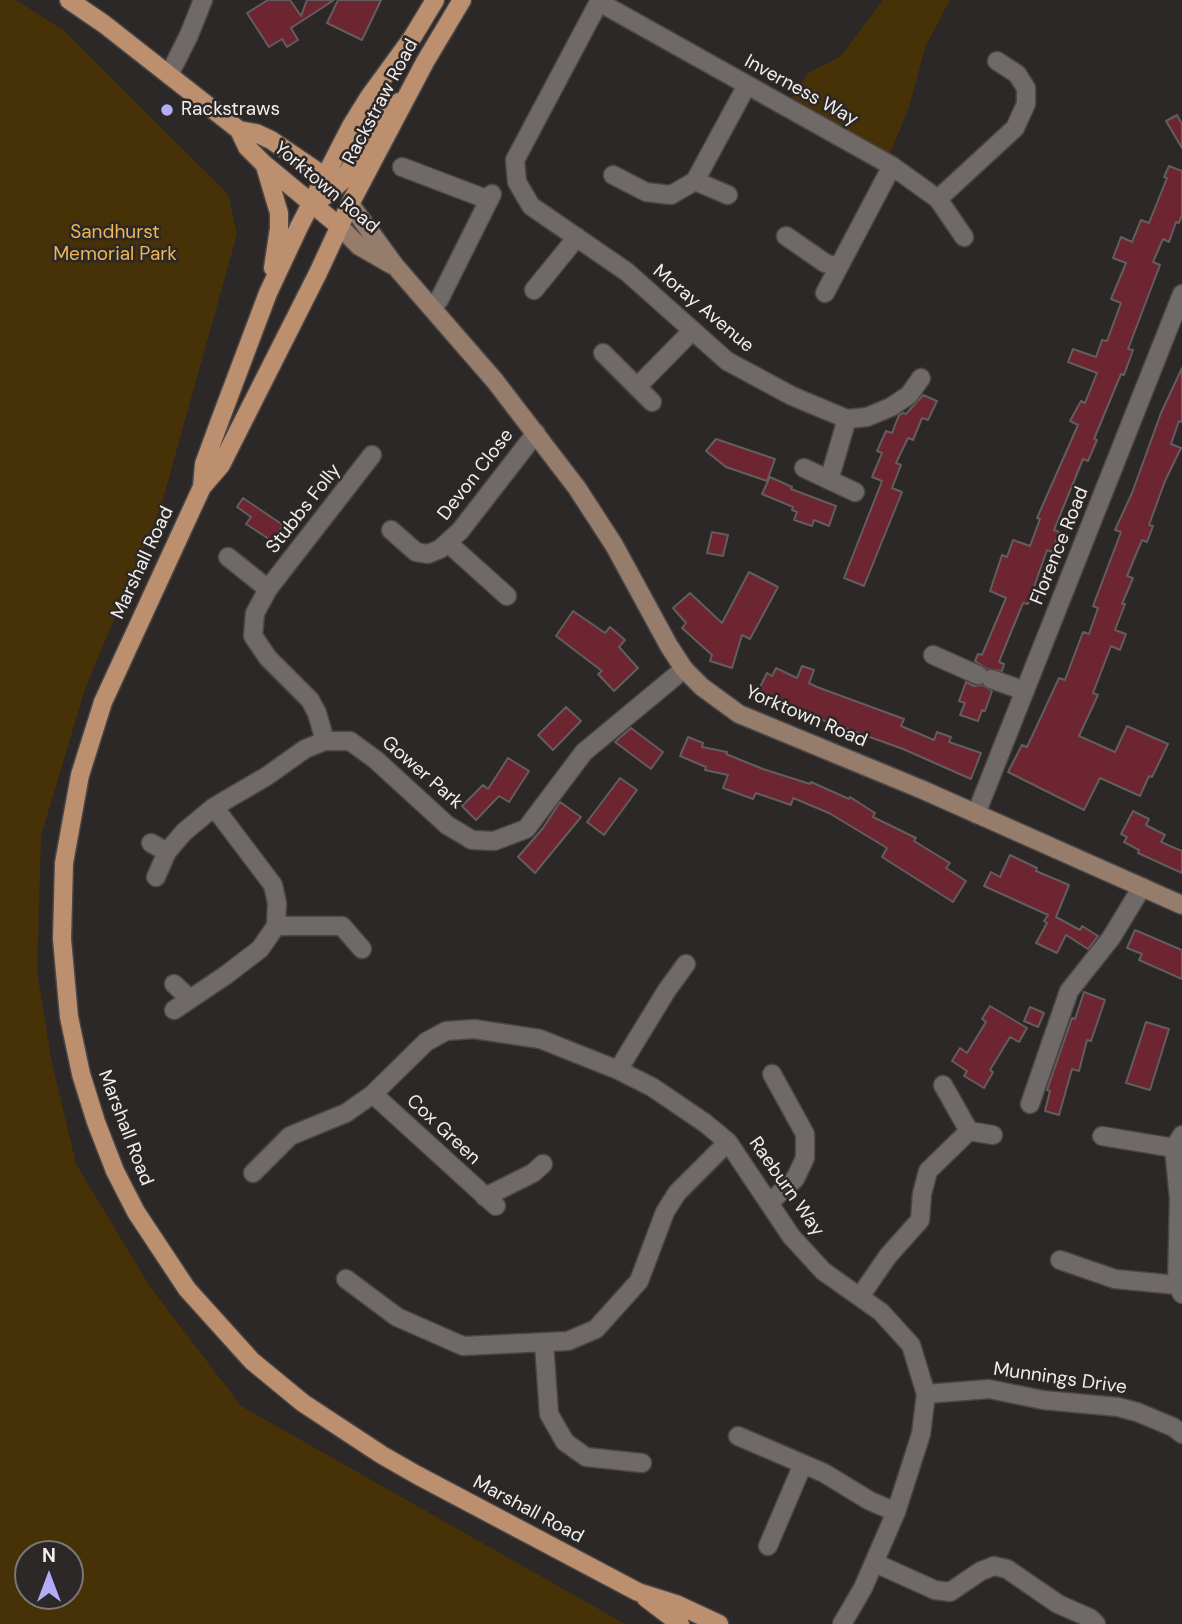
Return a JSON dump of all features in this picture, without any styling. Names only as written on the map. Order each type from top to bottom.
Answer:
[{"type":"main road","name":"Yorktown Road","points":[[69,0],[104,24],[239,130],[247,147],[264,164],[338,226]]},
{"type":"main road","name":"Rackstraw Road","points":[[330,182],[369,97],[412,38],[435,0]]},
{"type":"main road","name":"Rackstraw Road","points":[[338,226],[408,93],[462,0]]},
{"type":"main road","points":[[330,182],[384,115],[408,93]]},
{"type":"main road","name":"Yorktown Road","points":[[239,130],[256,133],[271,140],[330,182],[350,204]]},
{"type":"main road","points":[[264,164],[278,201],[279,222],[268,293]]},
{"type":"main road","name":"Marshall Road","points":[[202,487],[204,464],[268,293],[311,203],[330,182]]},
{"type":"main road","name":"Marshall Road","points":[[338,226],[318,274],[221,465],[202,487],[103,702],[80,775],[64,863],[62,939],[69,1017],[84,1083],[115,1171],[150,1236],[187,1289],[237,1347],[303,1403],[382,1455],[638,1592],[680,1624]]},
{"type":"main road","name":"Marshall Road","points":[[638,1592],[676,1604],[719,1624]]},
{"type":"street","points":[[169,75],[203,0]]},
{"type":"street","name":"Inverness Way","points":[[600,1],[892,166],[938,199],[964,237]]},
{"type":"street","name":"Moray Avenue","points":[[600,1],[514,160],[517,182],[531,206],[627,272],[727,361],[792,396],[847,419]]},
{"type":"street","points":[[938,199],[1016,128],[1026,104],[1026,88],[1017,74],[997,61]]},
{"type":"street","points":[[613,175],[646,192],[671,195],[695,181],[747,85]]},
{"type":"street","points":[[825,293],[892,166]]},
{"type":"street","points":[[402,167],[491,197],[433,307]]},
{"type":"street","points":[[695,181],[728,195]]},
{"type":"street","name":"Yorktown Road","points":[[350,204],[396,267],[433,307],[536,433],[608,536],[684,669],[702,687],[739,714],[1182,905]]},
{"type":"street","name":"Yorktown Road","points":[[338,226],[359,246],[396,267]]},
{"type":"street","points":[[786,236],[825,263],[838,267]]},
{"type":"street","points":[[534,290],[577,237]]},
{"type":"street","name":"Florence Road","points":[[976,814],[1182,294]]},
{"type":"street","points":[[637,387],[692,331]]},
{"type":"street","points":[[603,353],[652,402]]},
{"type":"street","points":[[829,480],[847,419],[867,417],[891,407],[909,395],[921,378]]},
{"type":"street","name":"Devon Close","points":[[390,530],[416,552],[428,554],[448,543],[536,433]]},
{"type":"street","name":"Stubbs Folly","points":[[325,741],[317,713],[310,700],[268,659],[253,636],[255,612],[268,589],[372,455]]},
{"type":"street","points":[[804,468],[855,492]]},
{"type":"street","name":"Devon Close","points":[[448,543],[507,596]]},
{"type":"street","points":[[228,557],[268,589]]},
{"type":"street","points":[[933,655],[1025,691]]},
{"type":"street","name":"Gower Park","points":[[325,741],[350,741],[376,760],[447,824],[472,840],[494,841],[526,830],[584,752],[684,669]]},
{"type":"street","points":[[156,877],[167,852],[184,832],[214,807],[267,776],[305,748],[325,741]]},
{"type":"street","points":[[174,1010],[260,949],[276,926],[277,903],[273,885],[214,807]]},
{"type":"street","points":[[151,843],[167,852]]},
{"type":"street","points":[[1030,1104],[1069,991],[1111,938],[1142,887]]},
{"type":"street","points":[[276,926],[342,926],[362,949]]},
{"type":"street","points":[[618,1070],[686,964]]},
{"type":"street","points":[[174,984],[190,999]]},
{"type":"street","name":"Raeburn Way","points":[[253,1174],[290,1136],[346,1113],[373,1094],[426,1042],[446,1031],[474,1029],[540,1039],[618,1070],[652,1087],[705,1123],[728,1142],[791,1236],[823,1271],[881,1312],[911,1345],[926,1394],[921,1434],[896,1512],[863,1588],[841,1622]]},
{"type":"street","points":[[769,1203],[795,1179],[805,1158],[805,1134],[772,1074]]},
{"type":"street","points":[[943,1085],[969,1131]]},
{"type":"street","name":"Cox Green","points":[[373,1094],[490,1202],[543,1164]]},
{"type":"street","points":[[969,1131],[993,1135]]},
{"type":"street","points":[[860,1295],[888,1256],[920,1220],[922,1194],[928,1171],[969,1131]]},
{"type":"street","points":[[1060,1260],[1115,1279],[1180,1289],[1178,1141],[1102,1136]]},
{"type":"street","points":[[346,1279],[397,1317],[463,1346],[568,1341],[596,1329],[639,1281],[665,1212],[677,1193],[728,1142]]},
{"type":"street","points":[[544,1343],[549,1414],[565,1441],[586,1457],[642,1463]]},
{"type":"street","name":"Munnings Drive","points":[[926,1394],[989,1389],[1043,1400],[1118,1407],[1173,1427],[1182,1434]]},
{"type":"street","points":[[738,1436],[824,1473],[870,1501],[896,1512]]},
{"type":"street","points":[[768,1546],[803,1464]]},
{"type":"street","points":[[875,1563],[925,1586],[950,1592],[981,1571],[994,1566],[1007,1569],[1058,1604],[1090,1618],[1096,1624]]},
{"type":"green space","name":"Sandhurst Memorial Park","points":[[0,0],[16,0],[63,30],[228,194],[237,234],[160,510],[85,689],[41,836],[37,972],[51,1058],[76,1164],[149,1285],[241,1406],[625,1624],[0,1624]]},
{"type":"green space","points":[[883,0],[950,0],[926,45],[909,107],[890,154],[791,99],[808,73],[841,56]]},
{"type":"building","points":[[268,0],[290,0],[301,16],[307,0],[334,0],[291,28],[298,40],[287,47],[282,39],[269,47],[247,13]]},
{"type":"building","points":[[338,0],[381,0],[362,40],[327,23]]},
{"type":"building","points":[[1177,115],[1182,124],[1182,148],[1166,121]]},
{"type":"building","points":[[1169,166],[1182,171],[1182,215],[1179,223],[1176,222],[1169,242],[1163,239],[1153,262],[1160,265],[1128,349],[1133,350],[1124,375],[1121,374],[1094,439],[1097,440],[1088,461],[1083,459],[1054,530],[1059,532],[1052,552],[1047,550],[1028,604],[1023,603],[999,662],[1004,664],[1002,671],[987,669],[975,661],[978,654],[982,655],[1006,598],[990,591],[1002,555],[1007,557],[1013,540],[1030,546],[1040,519],[1037,518],[1078,425],[1070,421],[1081,401],[1085,403],[1097,373],[1068,362],[1073,349],[1096,357],[1102,340],[1107,341],[1121,303],[1111,299],[1126,263],[1113,258],[1121,237],[1132,242],[1141,220],[1149,223]]},
{"type":"building","points":[[1182,368],[1182,422],[1179,421],[1171,444],[1181,448],[1165,481],[1149,525],[1153,526],[1147,542],[1142,540],[1127,576],[1133,578],[1115,630],[1126,634],[1120,650],[1111,646],[1093,693],[1098,695],[1079,736],[1115,752],[1127,726],[1168,744],[1140,796],[1100,778],[1084,810],[1008,772],[1022,745],[1027,747],[1059,678],[1065,680],[1083,632],[1089,634],[1098,608],[1093,606],[1121,532],[1115,530],[1132,493],[1161,413]]},
{"type":"building","points":[[923,395],[937,401],[928,420],[922,418],[913,440],[908,438],[896,463],[901,465],[892,488],[902,492],[864,586],[844,578],[882,481],[872,477],[882,453],[877,451],[886,431],[892,433],[899,415],[906,414]]},
{"type":"building","points":[[716,439],[775,459],[767,481],[726,467],[706,451]]},
{"type":"building","points":[[770,477],[792,487],[791,489],[836,506],[829,526],[814,520],[812,526],[794,520],[797,512],[792,510],[793,507],[762,494]]},
{"type":"building","points":[[243,498],[283,525],[272,541],[246,524],[251,517],[237,507]]},
{"type":"building","points":[[712,532],[728,535],[723,556],[707,553]]},
{"type":"building","points":[[749,572],[778,587],[750,639],[742,635],[732,668],[710,661],[712,655],[682,628],[686,623],[673,608],[690,593],[722,623]]},
{"type":"building","points":[[573,611],[605,633],[610,627],[625,640],[619,647],[638,668],[614,691],[598,674],[602,671],[556,636]]},
{"type":"building","points":[[802,666],[814,670],[809,683],[817,687],[904,719],[901,726],[934,740],[937,732],[951,737],[949,742],[981,753],[971,779],[903,749],[814,717],[758,691],[767,673],[772,676],[776,668],[797,678]]},
{"type":"building","points":[[966,682],[974,686],[982,685],[992,691],[985,711],[982,710],[978,721],[960,715],[965,703],[959,701]]},
{"type":"building","points":[[566,707],[581,721],[553,750],[538,735]]},
{"type":"building","points":[[631,728],[663,752],[651,769],[615,742]]},
{"type":"building","points":[[688,737],[703,743],[702,747],[727,752],[726,754],[763,769],[810,784],[811,782],[849,799],[850,797],[875,813],[873,817],[916,838],[914,841],[950,863],[946,868],[966,881],[953,902],[882,857],[887,848],[829,813],[793,798],[791,805],[756,793],[753,799],[723,788],[728,775],[705,770],[706,767],[680,756]]},
{"type":"building","points":[[508,758],[529,771],[509,802],[499,796],[476,820],[462,806],[483,785],[488,789]]},
{"type":"building","points":[[620,778],[637,790],[604,835],[587,822]]},
{"type":"building","points":[[560,802],[581,817],[535,873],[518,857],[543,828]]},
{"type":"building","points":[[1133,811],[1149,819],[1146,825],[1165,835],[1161,842],[1182,851],[1182,873],[1138,853],[1139,850],[1124,842],[1127,837],[1121,834]]},
{"type":"building","points":[[1010,855],[1037,868],[1036,871],[1069,885],[1056,917],[1080,930],[1082,926],[1098,936],[1088,949],[1066,935],[1057,953],[1036,943],[1047,923],[1044,921],[1048,915],[984,886],[991,872],[1000,877]]},
{"type":"building","points":[[1135,930],[1182,950],[1182,979],[1139,960],[1142,954],[1127,948]]},
{"type":"building","points":[[1084,992],[1105,1000],[1091,1041],[1087,1040],[1079,1071],[1072,1069],[1059,1115],[1045,1111],[1050,1091],[1047,1090]]},
{"type":"building","points":[[990,1006],[1027,1028],[1019,1042],[1010,1037],[990,1070],[993,1072],[984,1088],[964,1076],[967,1071],[952,1061],[960,1048],[967,1053],[986,1022],[982,1019]]},
{"type":"building","points":[[1030,1007],[1044,1013],[1038,1027],[1024,1021]]},
{"type":"building","points":[[1146,1022],[1169,1029],[1150,1090],[1126,1083]]},
{"type":"place","name":"Rackstraws","points":[[167,110]]}]
